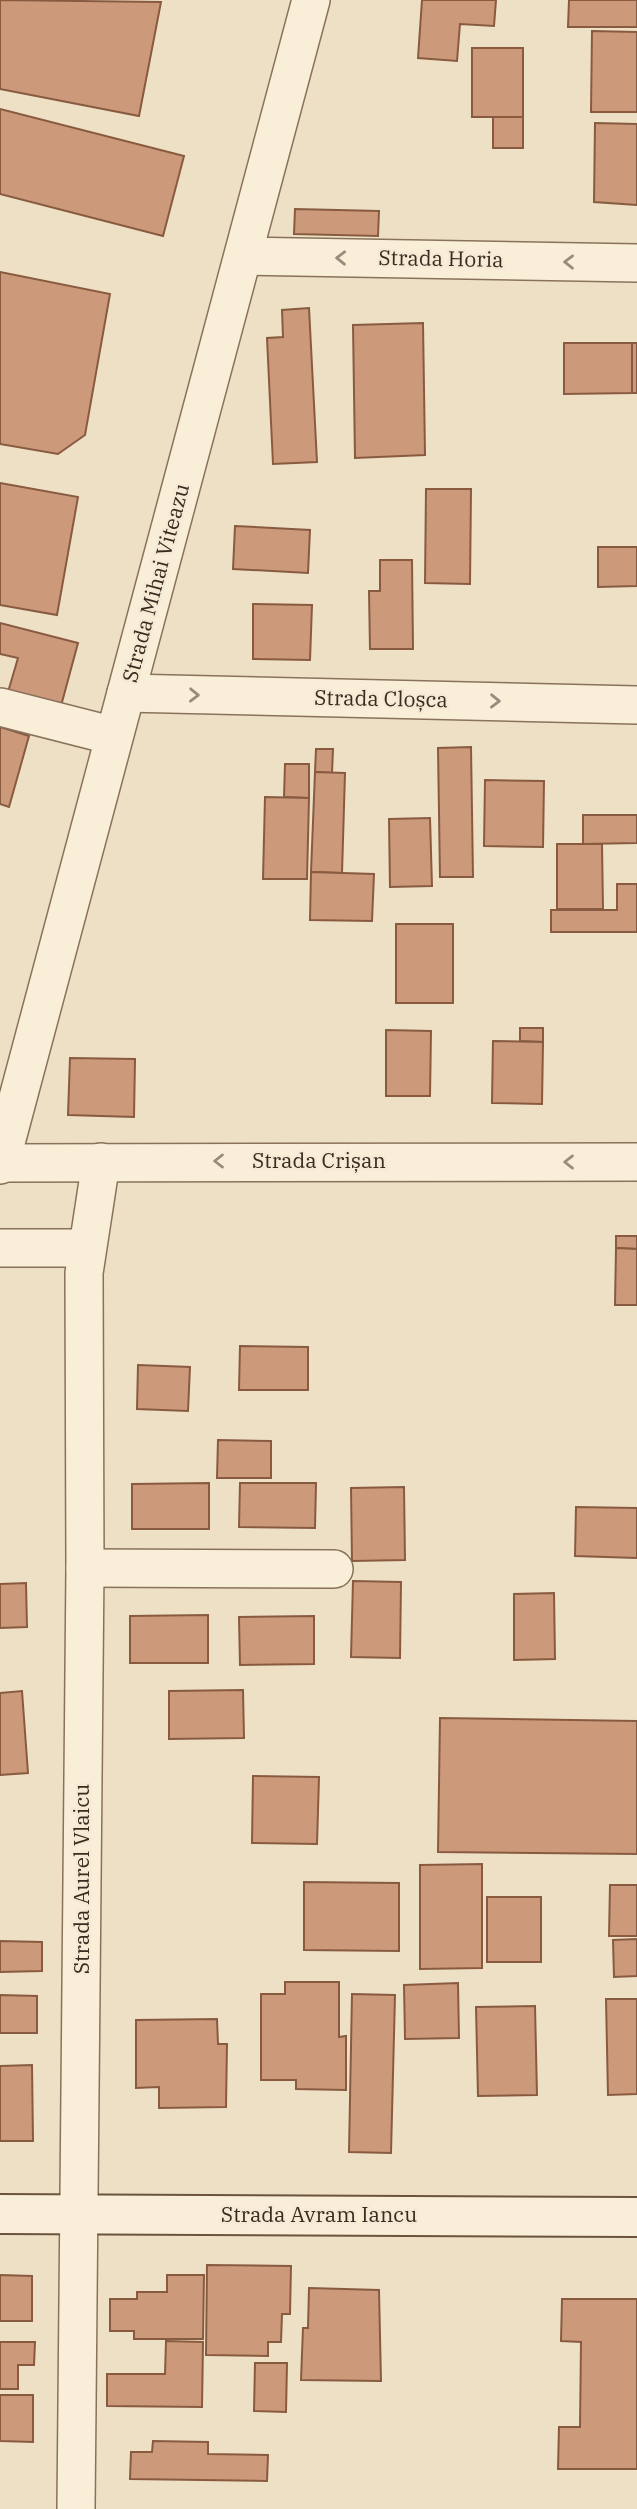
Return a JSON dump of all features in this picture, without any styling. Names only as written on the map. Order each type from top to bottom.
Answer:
[{"type":"street","name":"Strada Mihai Viteazu","points":[[0,1164],[245,256],[311,0]]},
{"type":"street","name":"Strada Horia","points":[[245,256],[637,263]]},
{"type":"street","name":"Strada Cloșca","points":[[126,693],[637,705]]},
{"type":"street","points":[[0,707],[114,736]]},
{"type":"street","name":"Strada Aurel Vlaicu","points":[[76,2509],[85,1568],[85,1248],[101,1162]]},
{"type":"street","name":"Strada Crișan","points":[[0,1164],[637,1162]]},
{"type":"street","points":[[0,1248],[85,1248]]},
{"type":"street","points":[[85,1568],[334,1569]]},
{"type":"street","name":"Strada Avram Iancu","points":[[0,2214],[637,2217]]},
{"type":"building","points":[[0,0],[161,2],[139,116],[0,89]]},
{"type":"building","points":[[422,0],[496,0],[494,26],[460,24],[457,61],[418,58]]},
{"type":"building","points":[[569,0],[637,0],[637,27],[568,27]]},
{"type":"building","points":[[592,31],[637,32],[637,112],[591,112]]},
{"type":"building","points":[[472,48],[523,48],[523,117],[472,117]]},
{"type":"building","points":[[0,109],[184,156],[163,236],[0,194]]},
{"type":"building","points":[[493,117],[523,117],[523,148],[493,148]]},
{"type":"building","points":[[595,123],[637,124],[637,205],[594,202]]},
{"type":"building","points":[[295,209],[379,211],[378,236],[294,234]]},
{"type":"building","points":[[0,272],[110,294],[85,435],[58,454],[0,444]]},
{"type":"building","points":[[309,308],[317,462],[273,464],[267,338],[283,337],[282,310]]},
{"type":"building","points":[[423,323],[425,455],[355,458],[353,325]]},
{"type":"building","points":[[564,343],[632,343],[632,393],[564,394]]},
{"type":"building","points":[[632,343],[637,343],[637,393],[632,393]]},
{"type":"building","points":[[0,483],[78,497],[57,615],[0,605]]},
{"type":"building","points":[[426,489],[471,489],[470,584],[425,583]]},
{"type":"building","points":[[235,526],[310,530],[308,573],[233,569]]},
{"type":"building","points":[[598,547],[637,547],[637,586],[598,587]]},
{"type":"building","points":[[380,560],[412,560],[413,649],[370,649],[369,591],[380,591]]},
{"type":"building","points":[[253,604],[312,605],[310,660],[253,659]]},
{"type":"building","points":[[0,623],[78,643],[61,706],[8,692],[18,658],[0,654]]},
{"type":"building","points":[[0,727],[29,736],[9,807],[0,804]]},
{"type":"building","points":[[471,747],[473,877],[440,877],[438,748]]},
{"type":"building","points":[[316,749],[333,749],[332,773],[315,772]]},
{"type":"building","points":[[285,764],[309,764],[309,798],[284,797]]},
{"type":"building","points":[[315,772],[345,773],[342,873],[311,872]]},
{"type":"building","points":[[485,780],[544,781],[543,847],[484,846]]},
{"type":"building","points":[[265,797],[309,798],[307,879],[263,879]]},
{"type":"building","points":[[583,815],[637,815],[637,843],[583,844]]},
{"type":"building","points":[[430,818],[432,886],[390,887],[389,819]]},
{"type":"building","points":[[557,844],[602,844],[603,909],[557,909]]},
{"type":"building","points":[[311,872],[374,874],[372,921],[310,920]]},
{"type":"building","points":[[617,884],[637,884],[637,932],[551,932],[551,910],[617,910]]},
{"type":"building","points":[[396,924],[453,924],[453,1003],[396,1003]]},
{"type":"building","points":[[520,1028],[543,1028],[543,1042],[520,1041]]},
{"type":"building","points":[[386,1030],[431,1031],[430,1096],[386,1096]]},
{"type":"building","points":[[493,1041],[543,1042],[542,1104],[492,1103]]},
{"type":"building","points":[[70,1058],[135,1059],[134,1117],[68,1115]]},
{"type":"building","points":[[616,1236],[637,1236],[637,1249],[616,1248]]},
{"type":"building","points":[[616,1248],[637,1249],[637,1305],[615,1305]]},
{"type":"building","points":[[240,1346],[308,1347],[308,1390],[239,1390]]},
{"type":"building","points":[[138,1365],[190,1367],[188,1411],[137,1409]]},
{"type":"building","points":[[218,1440],[271,1441],[271,1478],[217,1478]]},
{"type":"building","points":[[209,1483],[209,1529],[132,1529],[132,1484]]},
{"type":"building","points":[[240,1483],[316,1483],[315,1528],[239,1527]]},
{"type":"building","points":[[404,1487],[405,1560],[352,1561],[351,1488]]},
{"type":"building","points":[[576,1507],[637,1508],[637,1558],[575,1556]]},
{"type":"building","points":[[353,1581],[401,1582],[400,1658],[351,1657]]},
{"type":"building","points":[[26,1583],[27,1627],[0,1628],[0,1584]]},
{"type":"building","points":[[554,1593],[555,1659],[514,1660],[514,1594]]},
{"type":"building","points":[[208,1615],[208,1663],[130,1663],[130,1616]]},
{"type":"building","points":[[314,1616],[314,1664],[240,1665],[239,1617]]},
{"type":"building","points":[[243,1690],[244,1738],[169,1739],[169,1691]]},
{"type":"building","points":[[22,1691],[28,1773],[0,1775],[0,1693]]},
{"type":"building","points":[[440,1718],[637,1721],[637,1854],[438,1852]]},
{"type":"building","points":[[253,1776],[319,1777],[317,1844],[252,1843]]},
{"type":"building","points":[[482,1864],[482,1968],[420,1969],[420,1865]]},
{"type":"building","points":[[304,1882],[399,1883],[399,1951],[304,1950]]},
{"type":"building","points":[[610,1885],[637,1885],[637,1936],[609,1936]]},
{"type":"building","points":[[487,1897],[541,1897],[541,1962],[487,1962]]},
{"type":"building","points":[[637,1939],[637,1976],[614,1977],[613,1940]]},
{"type":"building","points":[[0,1941],[42,1942],[42,1971],[0,1972]]},
{"type":"building","points":[[285,1982],[339,1982],[339,2037],[346,2036],[346,2090],[296,2089],[296,2080],[261,2080],[261,1994],[285,1994]]},
{"type":"building","points":[[458,1983],[459,2038],[405,2039],[404,1985]]},
{"type":"building","points":[[352,1994],[395,1995],[391,2153],[349,2152]]},
{"type":"building","points":[[0,1995],[37,1996],[37,2033],[0,2033]]},
{"type":"building","points":[[606,1999],[637,1999],[637,2094],[608,2095]]},
{"type":"building","points":[[535,2006],[537,2095],[478,2096],[476,2007]]},
{"type":"building","points":[[217,2019],[218,2044],[227,2044],[226,2107],[159,2108],[159,2087],[136,2088],[136,2020]]},
{"type":"building","points":[[32,2065],[33,2141],[0,2141],[0,2066]]},
{"type":"building","points":[[207,2265],[291,2266],[290,2314],[282,2314],[281,2342],[268,2342],[268,2356],[206,2355]]},
{"type":"building","points":[[0,2275],[32,2276],[32,2321],[0,2321]]},
{"type":"building","points":[[167,2275],[204,2275],[203,2339],[134,2339],[134,2331],[110,2331],[110,2299],[137,2299],[137,2292],[167,2292]]},
{"type":"building","points":[[309,2288],[379,2290],[381,2381],[301,2380],[303,2328],[308,2328]]},
{"type":"building","points":[[562,2299],[637,2299],[637,2469],[558,2469],[559,2427],[580,2427],[581,2342],[561,2341]]},
{"type":"building","points":[[166,2341],[203,2342],[202,2407],[107,2406],[107,2374],[165,2374]]},
{"type":"building","points":[[0,2342],[35,2342],[34,2365],[18,2365],[18,2389],[0,2389]]},
{"type":"building","points":[[255,2363],[287,2363],[286,2412],[254,2411]]},
{"type":"building","points":[[0,2395],[33,2395],[33,2442],[0,2441]]},
{"type":"building","points":[[153,2441],[208,2442],[208,2454],[268,2455],[267,2481],[130,2479],[131,2452],[152,2452]]}]
